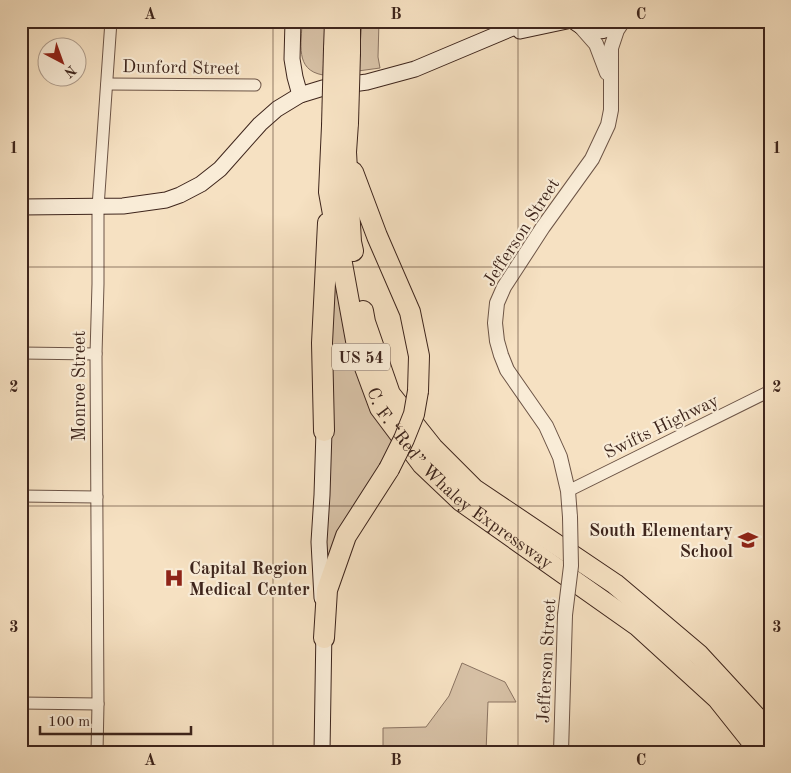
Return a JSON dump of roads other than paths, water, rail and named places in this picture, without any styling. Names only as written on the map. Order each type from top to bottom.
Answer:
[{"type":"highway","name":"C. F. “Red” Whaley Expressway","points":[[335,21],[342,51]]},
{"type":"highway","name":"C. F. “Red” Whaley Expressway","points":[[350,21],[342,51],[340,124],[330,192],[358,346],[380,408],[422,464],[460,501],[638,626],[717,698],[760,752]]},
{"type":"highway","name":"C. F. “Red” Whaley Expressway","points":[[340,124],[346,152],[351,242],[365,322],[390,394],[433,448],[474,489],[615,584],[699,655],[770,734]]},
{"type":"highway","points":[[324,638],[327,590],[346,536],[389,468],[404,439],[414,414],[418,391],[418,356],[410,312],[377,236],[346,152]]},
{"type":"highway","points":[[324,431],[322,343],[330,192]]},
{"type":"main road","points":[[293,21],[292,59],[300,95]]},
{"type":"main road","points":[[506,31],[520,21]]},
{"type":"main road","points":[[21,206],[123,206],[166,200],[180,195],[220,169],[260,124],[277,109],[300,95],[323,88],[367,82],[415,69],[529,21]]},
{"type":"main road","points":[[487,39],[543,26],[573,23],[592,31],[604,31],[615,27],[623,21]]},
{"type":"main road","points":[[322,752],[324,638],[319,542],[324,431]]},
{"type":"street","name":"Monroe Street","points":[[97,752],[96,354],[98,206],[111,21]]},
{"type":"street","name":"Jefferson Street","points":[[561,752],[565,615],[571,566],[568,491],[560,457],[546,426],[506,370],[500,355],[495,323],[497,303],[504,286],[592,159],[608,125],[611,110],[611,48],[613,39],[623,21]]},
{"type":"street","points":[[573,23],[596,44],[611,83]]},
{"type":"street","name":"Dunford Street","points":[[107,84],[255,85]]},
{"type":"street","points":[[21,353],[96,354]]},
{"type":"street","name":"Swifts Highway","points":[[568,491],[770,391]]},
{"type":"street","points":[[21,496],[97,497]]},
{"type":"street","points":[[21,703],[98,704]]},
{"type":"place","name":"South Elementary School","points":[[748,540]]},
{"type":"place","name":"Capital Region Medical Center","points":[[174,578]]}]
